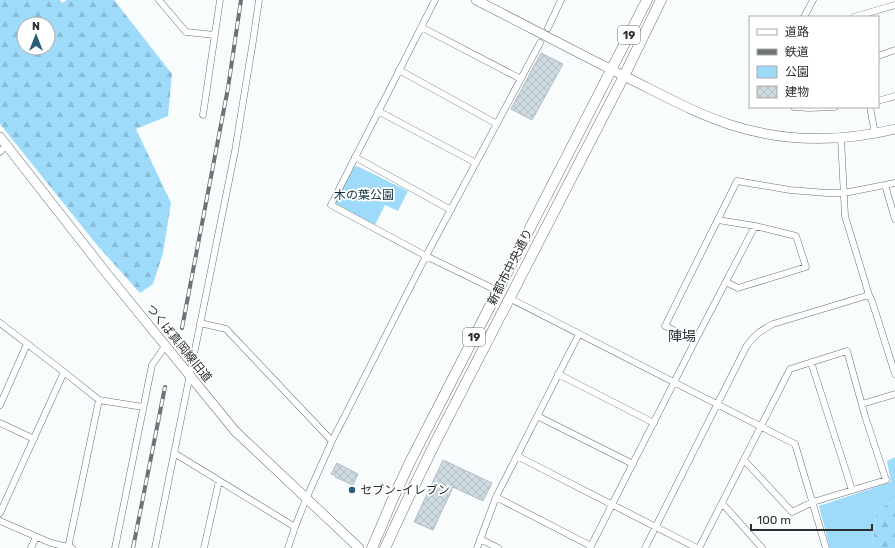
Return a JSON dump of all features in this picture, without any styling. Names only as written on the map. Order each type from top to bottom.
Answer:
[{"type":"main road","name":"新都市中央通り","points":[[372,548],[410,464],[647,0]]},
{"type":"main road","name":"新都市中央通り","points":[[385,548],[436,441],[624,76],[661,0]]},
{"type":"street","points":[[159,0],[186,32],[215,35]]},
{"type":"street","points":[[203,115],[220,0]]},
{"type":"street","points":[[155,548],[235,151],[259,0]]},
{"type":"street","points":[[435,0],[331,205],[426,256],[498,291]]},
{"type":"street","points":[[476,0],[624,76],[698,112],[731,125],[789,137],[814,138],[841,138],[875,134],[895,129]]},
{"type":"street","points":[[548,28],[561,0]]},
{"type":"street","points":[[805,16],[813,0]]},
{"type":"street","points":[[857,16],[895,5]]},
{"type":"street","points":[[421,27],[521,79]]},
{"type":"street","points":[[288,548],[306,499],[332,441],[426,256],[540,43]]},
{"type":"street","points":[[879,56],[895,50]]},
{"type":"street","points":[[399,70],[497,124]]},
{"type":"street","points":[[879,100],[895,96]]},
{"type":"street","points":[[870,108],[875,134]]},
{"type":"street","points":[[378,111],[476,163]]},
{"type":"street","name":"つくば真岡線旧道","points":[[0,137],[107,274],[235,431],[359,548]]},
{"type":"street","points":[[841,138],[845,216],[895,374]]},
{"type":"street","points":[[0,152],[7,145]]},
{"type":"street","points":[[355,157],[451,210]]},
{"type":"street","points":[[695,341],[665,326],[737,181],[790,190],[827,193],[844,193],[895,183]]},
{"type":"street","points":[[884,185],[895,219]]},
{"type":"street","points":[[718,220],[755,226],[796,236],[806,267],[738,288],[726,282]]},
{"type":"street","points":[[496,497],[591,547],[755,226]]},
{"type":"street","points":[[645,548],[746,347],[756,334],[773,324],[869,295]]},
{"type":"street","points":[[509,298],[795,444],[826,548]]},
{"type":"street","points":[[0,323],[99,400],[143,407]]},
{"type":"street","points":[[200,324],[226,329],[332,441]]},
{"type":"street","points":[[477,548],[496,497],[579,334]]},
{"type":"street","points":[[0,405],[27,344]]},
{"type":"street","points":[[115,548],[152,365],[166,346]]},
{"type":"street","points":[[517,456],[698,548],[790,368],[847,351],[886,480],[813,502],[792,512],[744,460]]},
{"type":"street","points":[[811,362],[852,490]]},
{"type":"street","points":[[0,513],[64,372]]},
{"type":"street","points":[[558,374],[654,423]]},
{"type":"street","points":[[862,404],[895,394]]},
{"type":"street","points":[[0,521],[51,543],[70,548],[99,400]]},
{"type":"street","points":[[537,416],[633,464]]},
{"type":"street","points":[[0,423],[34,439]]},
{"type":"street","points":[[174,453],[295,528]]},
{"type":"street","points":[[206,547],[219,481]]},
{"type":"street","points":[[722,503],[762,548]]},
{"type":"street","points":[[31,548],[36,537]]},
{"type":"street","points":[[480,539],[498,548]]},
{"type":"green space","points":[[0,0],[60,0],[62,3],[67,0],[114,0],[172,74],[168,116],[136,129],[171,203],[163,253],[153,284],[140,293],[97,245],[0,124]]},
{"type":"green space","name":"木の葉公園","points":[[357,166],[408,191],[398,211],[385,205],[375,225],[337,206],[335,202],[354,167]]},
{"type":"green space","points":[[895,457],[895,500],[876,511],[873,548],[830,548],[819,506],[891,482],[887,461]]},
{"type":"green space","points":[[895,500],[895,548],[873,548],[876,511]]},
{"type":"building","points":[[541,53],[563,64],[532,120],[511,109]]},
{"type":"building","points":[[443,460],[492,483],[483,501],[453,487],[433,530],[414,522]]},
{"type":"building","points":[[337,463],[358,474],[353,485],[331,474]]},
{"type":"railway","points":[[182,328],[228,88],[241,0]]},
{"type":"railway","points":[[133,548],[165,387]]},
{"type":"place","name":"セブン-イレブン","points":[[352,490]]},
{"type":"district","name":"陣場","points":[[682,336]]}]
